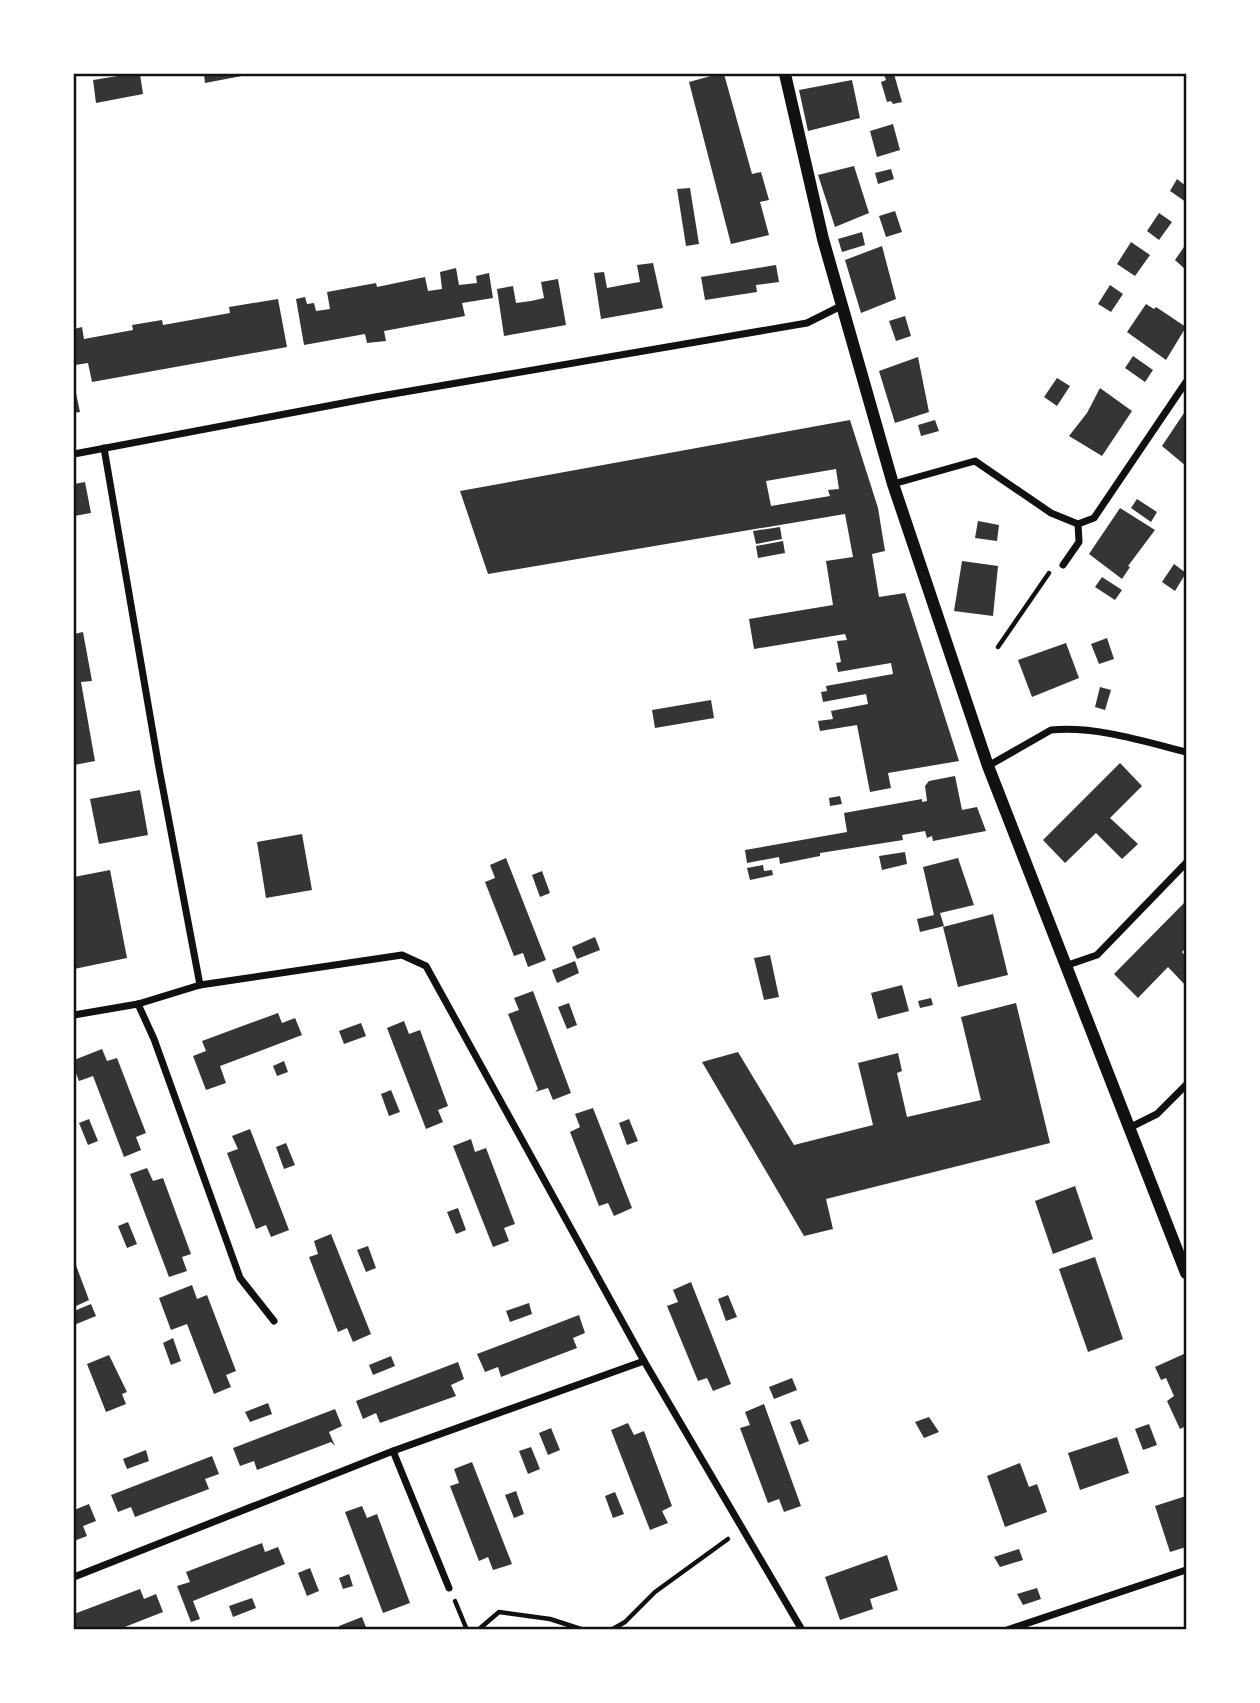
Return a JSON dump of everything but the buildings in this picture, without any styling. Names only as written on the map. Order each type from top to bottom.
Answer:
[{"type":"street","points":[[785,74],[841,306],[893,484],[988,766],[1186,1273]]},
{"type":"street","points":[[74,454],[375,397],[807,323],[841,306]]},
{"type":"street","points":[[893,484],[975,461],[1051,513],[1078,524],[1094,518],[1186,383]]},
{"type":"street","points":[[104,449],[159,768],[200,985]]},
{"type":"street","points":[[1063,565],[1079,542],[1078,524]]},
{"type":"street","points":[[988,766],[1051,730],[1122,736],[1186,752]]},
{"type":"street","points":[[1065,967],[1097,955],[1186,863]]},
{"type":"street","points":[[74,1015],[138,1004],[200,985],[402,956],[426,966],[644,1361],[802,1629]]},
{"type":"street","points":[[138,1004],[155,1039],[240,1278],[274,1321]]},
{"type":"street","points":[[1130,1128],[1157,1114],[1186,1085]]},
{"type":"street","points":[[74,1577],[393,1451],[644,1361]]},
{"type":"street","points":[[393,1451],[449,1588]]},
{"type":"street","points":[[1007,1629],[1186,1570]]},
{"type":"path","points":[[998,647],[1055,565],[1063,565]]},
{"type":"path","points":[[611,1629],[625,1622],[655,1592],[743,1528]]},
{"type":"path","points":[[449,1588],[467,1629]]},
{"type":"path","points":[[478,1629],[499,1612],[550,1619],[584,1629]]}]
